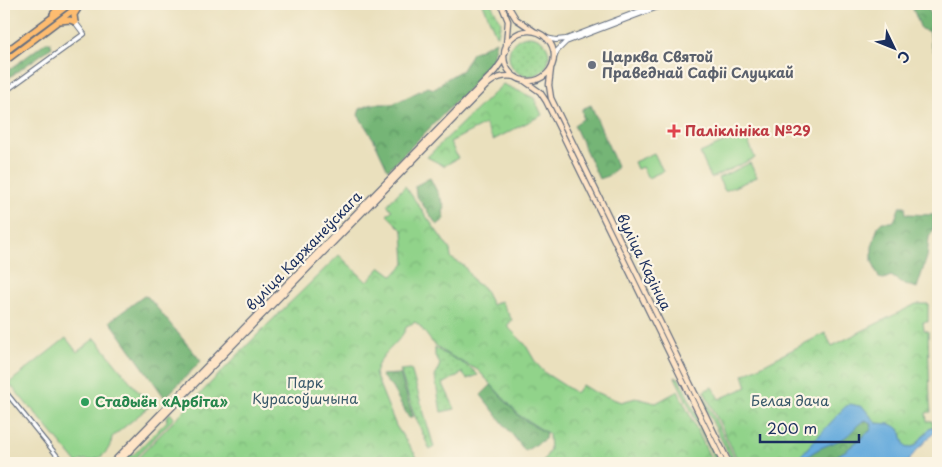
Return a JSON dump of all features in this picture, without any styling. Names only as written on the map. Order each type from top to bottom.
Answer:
[{"type":"highway","points":[[50,19],[58,4]]},
{"type":"highway","points":[[4,54],[70,4]]},
{"type":"highway","points":[[57,22],[67,20],[75,22],[74,15],[81,4]]},
{"type":"highway","points":[[4,62],[81,4]]},
{"type":"main road","points":[[501,4],[509,23],[506,64],[510,72],[523,80],[539,79],[551,68],[554,58],[552,46],[546,38],[516,19],[508,4]]},
{"type":"main road","points":[[506,49],[510,41],[518,34],[527,31],[535,32]]},
{"type":"main road","name":"вуліца Каржанеўскага","points":[[399,173],[495,71],[502,61],[506,49]]},
{"type":"main road","name":"вуліца Казінца","points":[[551,68],[550,95],[684,371],[720,450],[723,463]]},
{"type":"main road","name":"вуліца Каржанеўскага","points":[[118,463],[331,242],[490,82],[501,76],[516,77]]},
{"type":"main road","name":"вуліца Казінца","points":[[523,80],[540,92],[546,101],[679,374],[729,463]]},
{"type":"main road","points":[[646,307],[652,304]]},
{"type":"main road","points":[[679,374],[684,371]]},
{"type":"main road","name":"вуліца Каржанеўскага","points":[[112,463],[170,407]]},
{"type":"street","points":[[546,38],[566,39],[658,4]]},
{"type":"street","points":[[554,58],[557,51],[566,42],[666,4]]},
{"type":"street","points":[[4,92],[84,34],[75,22]]},
{"type":"street","points":[[4,390],[63,463]]},
{"type":"green space","points":[[483,4],[491,4],[501,22],[498,35],[496,35]]},
{"type":"green space","points":[[911,4],[927,4],[938,40],[938,52],[934,52],[931,45],[930,32],[921,29]]},
{"type":"green space","points":[[529,36],[543,42],[549,56],[543,70],[529,76],[515,70],[509,56],[515,42]]},
{"type":"green space","points":[[496,41],[491,66],[388,170],[374,140],[358,115],[360,109],[372,104],[393,104],[428,87],[434,89],[438,87],[443,81],[462,70],[472,53]]},
{"type":"green space","points":[[46,42],[50,42],[52,47],[4,81],[4,74]]},
{"type":"green space","points":[[503,84],[534,98],[542,115],[493,140],[485,124],[450,142],[458,158],[444,166],[427,157]]},
{"type":"green space","points":[[591,105],[617,166],[610,174],[599,179],[574,125],[583,119],[582,109]]},
{"type":"green space","points":[[745,133],[755,158],[711,178],[700,153]]},
{"type":"green space","points":[[654,153],[663,171],[648,178],[642,167],[637,169],[634,162]]},
{"type":"green space","points":[[750,163],[757,177],[725,191],[718,178]]},
{"type":"green space","points":[[430,178],[445,209],[443,211],[445,219],[437,225],[416,195],[415,186]]},
{"type":"green space","name":"Парк Курасоўшчына","points":[[405,186],[450,250],[451,258],[464,266],[475,283],[483,287],[492,305],[501,301],[512,320],[507,326],[525,344],[536,363],[545,373],[576,393],[582,385],[592,391],[621,402],[636,398],[656,403],[678,391],[713,463],[542,463],[550,450],[549,434],[520,416],[478,370],[445,353],[432,342],[415,322],[407,326],[404,333],[380,360],[375,374],[396,426],[417,457],[414,461],[394,463],[133,463],[263,329],[339,255],[367,282],[381,267],[393,276],[405,263],[403,231],[387,215],[392,210],[387,205]]},
{"type":"green space","points":[[900,206],[905,206],[906,214],[934,215],[933,231],[929,237],[927,257],[917,288],[902,283],[891,276],[884,279],[879,278],[872,261],[872,247],[878,226],[882,222],[893,222]]},
{"type":"green space","points":[[144,296],[148,297],[201,361],[165,398],[110,321]]},
{"type":"green space","name":"Белая дача","points":[[916,304],[928,304],[928,322],[923,322],[924,330],[928,331],[931,412],[926,413],[927,421],[932,421],[933,427],[929,429],[915,446],[907,448],[903,443],[900,430],[889,424],[876,423],[863,407],[850,404],[845,407],[794,463],[739,463],[704,391],[712,387],[719,399],[747,387],[743,375],[825,333],[832,346]]},
{"type":"green space","name":"Стадыён «Арбіта»","points":[[66,338],[77,352],[95,338],[150,406],[112,437],[108,449],[103,455],[96,459],[83,460],[77,463],[9,383]]},
{"type":"green space","points":[[435,347],[478,375],[467,379],[462,373],[443,384],[455,409],[441,412],[435,377],[440,364],[435,356]]},
{"type":"green space","points":[[411,369],[434,447],[430,450],[414,414],[400,370]]},
{"type":"green space","points":[[400,374],[413,416],[409,418],[392,388],[381,375]]},
{"type":"green space","points":[[675,377],[679,378],[720,463],[716,463]]},
{"type":"green space","points":[[491,385],[520,417],[546,433],[545,439],[525,451],[481,395]]},
{"type":"green space","points":[[698,389],[700,389],[737,463],[733,463],[698,393]]},
{"type":"green space","points":[[170,413],[174,418],[130,463],[123,463],[130,454],[133,455],[167,421],[166,417]]},
{"type":"green space","points":[[868,420],[872,426],[871,430],[848,449],[825,463],[803,463],[806,458],[817,450],[844,437],[860,423]]},
{"type":"water","points":[[850,404],[863,407],[876,423],[896,427],[900,431],[907,448],[915,446],[929,429],[938,426],[938,430],[921,445],[907,463],[825,463],[848,449],[871,430],[872,424],[866,420],[844,438],[811,454],[803,463],[794,463],[845,407]]},
{"type":"place","name":"Царква Святой Праведнай Сафіі Слуцкай","points":[[592,65]]},
{"type":"place","name":"Паліклініка №29","points":[[674,131]]},
{"type":"place","name":"Стадыён «Арбіта»","points":[[85,402]]}]
